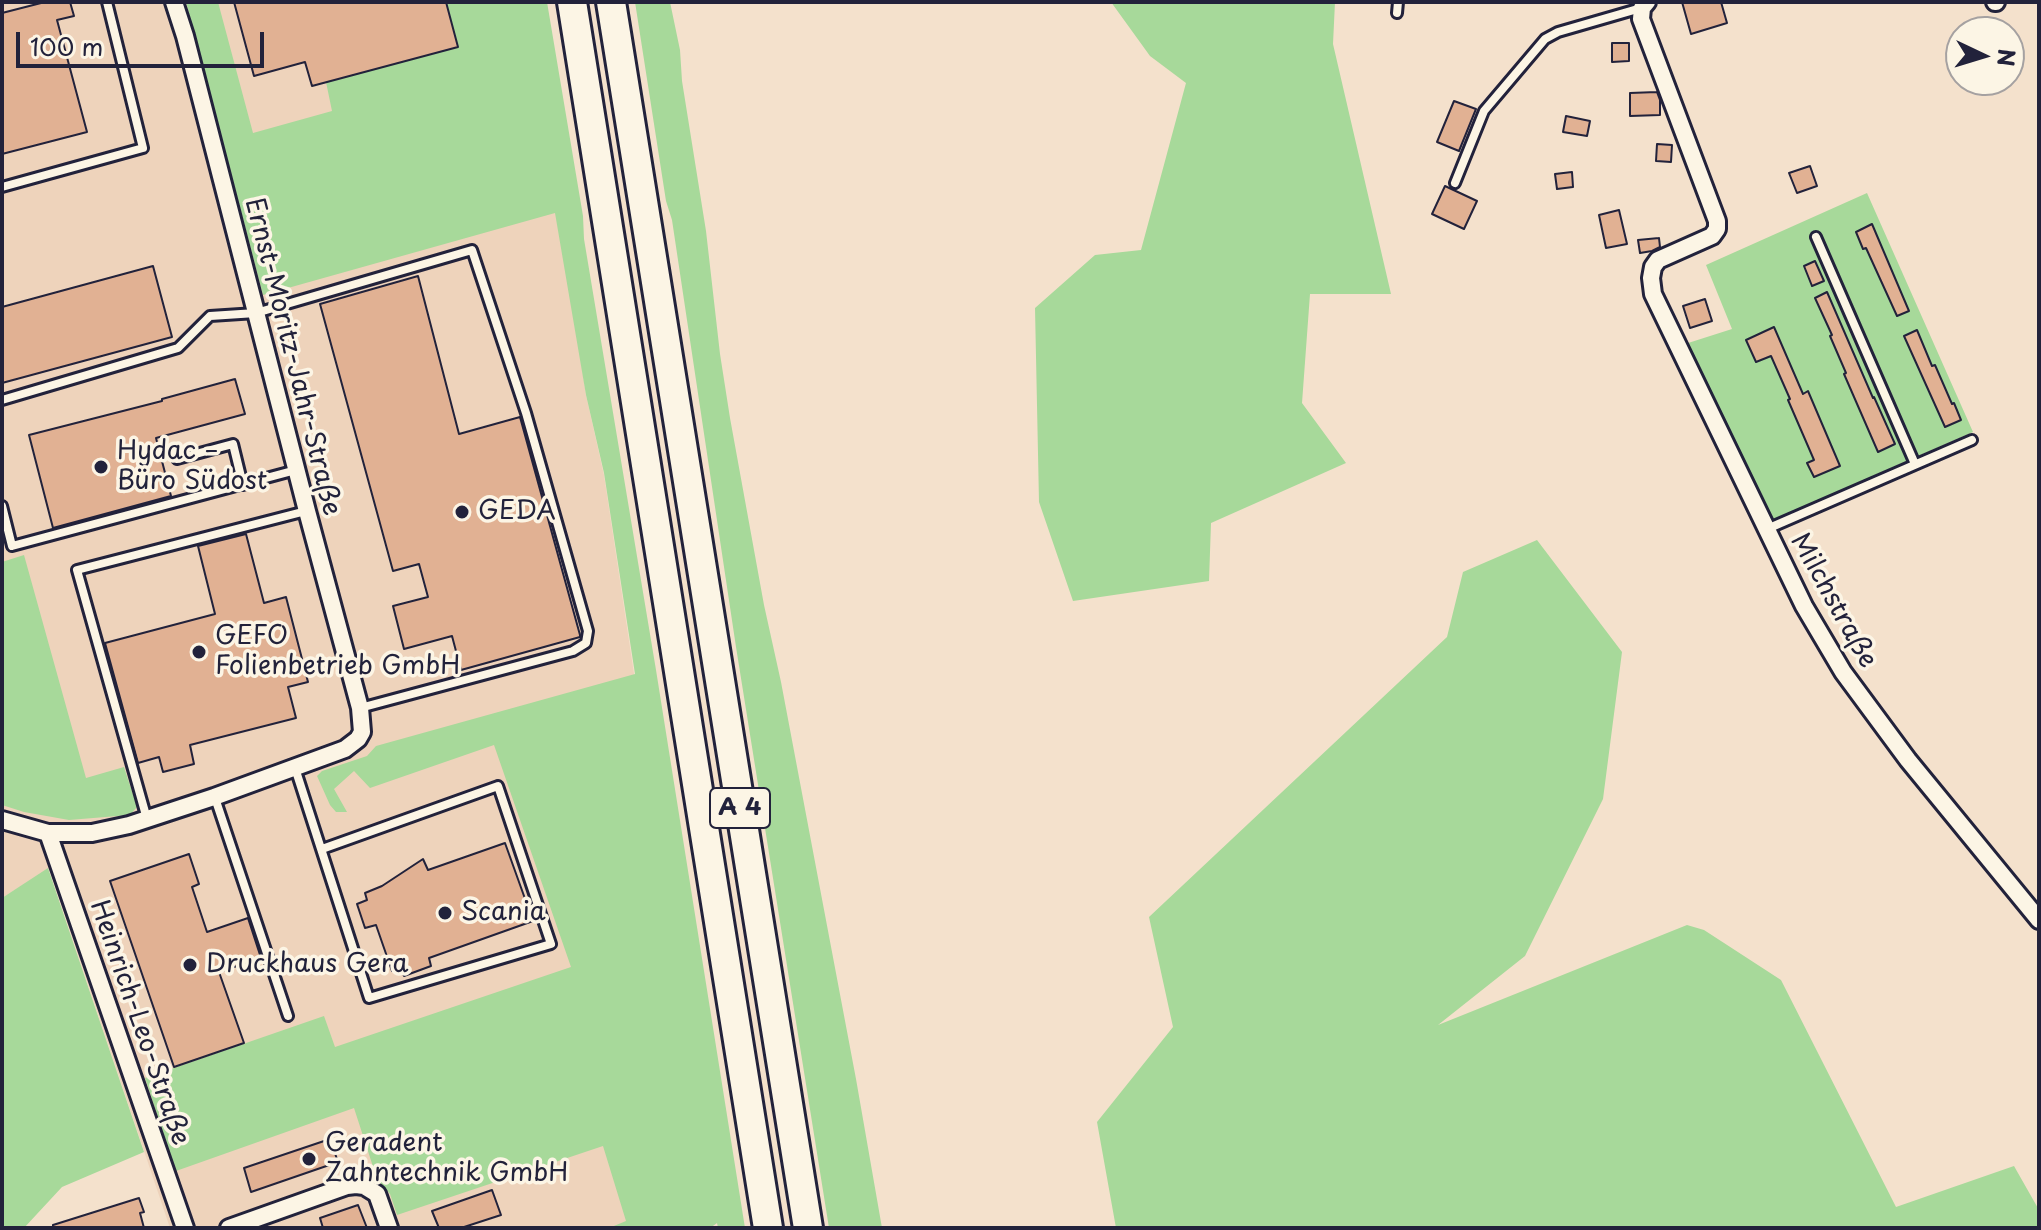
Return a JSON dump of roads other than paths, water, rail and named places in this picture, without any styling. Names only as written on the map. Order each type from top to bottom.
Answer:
[{"type":"highway","name":"A 4","points":[[572,2],[768,1228]]},
{"type":"highway","name":"A 4","points":[[611,2],[808,1228]]},
{"type":"street","name":"Ernst-Moritz-Jahr-Straße","points":[[174,2],[361,716]]},
{"type":"street","name":"Milchstraße","points":[[1644,5],[1641,19],[1717,221],[1717,229],[1712,236],[1658,260],[1651,278],[1653,294],[1804,606],[1843,672],[1908,760],[2039,920]]},
{"type":"street","points":[[2,820],[48,833],[92,833],[129,825],[345,749],[362,732],[361,716]]},
{"type":"street","name":"Heinrich-Leo-Straße","points":[[48,833],[185,1228]]},
{"type":"street","points":[[229,1228],[356,1185],[377,1194],[389,1228]]},
{"type":"lane","points":[[2,187],[143,148],[107,2]]},
{"type":"lane","points":[[1397,13],[1398,2]]},
{"type":"lane","points":[[1455,183],[1484,111],[1545,39],[1644,5]]},
{"type":"lane","points":[[1816,237],[1915,464]]},
{"type":"lane","points":[[2,400],[178,348],[210,316],[256,313],[472,250],[526,413],[588,631],[586,643],[573,651],[361,716]]},
{"type":"lane","points":[[1766,529],[1972,440]]},
{"type":"lane","points":[[177,459],[233,444],[243,485]]},
{"type":"lane","points":[[2,506],[12,546],[296,469]]},
{"type":"lane","points":[[147,819],[77,570],[307,511]]},
{"type":"lane","points":[[295,768],[369,998],[551,944],[498,786],[322,849]]},
{"type":"lane","points":[[214,797],[288,1016]]},
{"type":"place","name":"Hydac – Büro Südost","points":[[101,467]]},
{"type":"place","name":"GEDA","points":[[462,512]]},
{"type":"place","name":"GEFO Folienbetrieb GmbH","points":[[199,652]]},
{"type":"place","name":"Scania","points":[[445,913]]},
{"type":"place","name":"Druckhaus Gera","points":[[190,965]]},
{"type":"place","name":"Geradent Zahntechnik GmbH","points":[[309,1159]]}]
